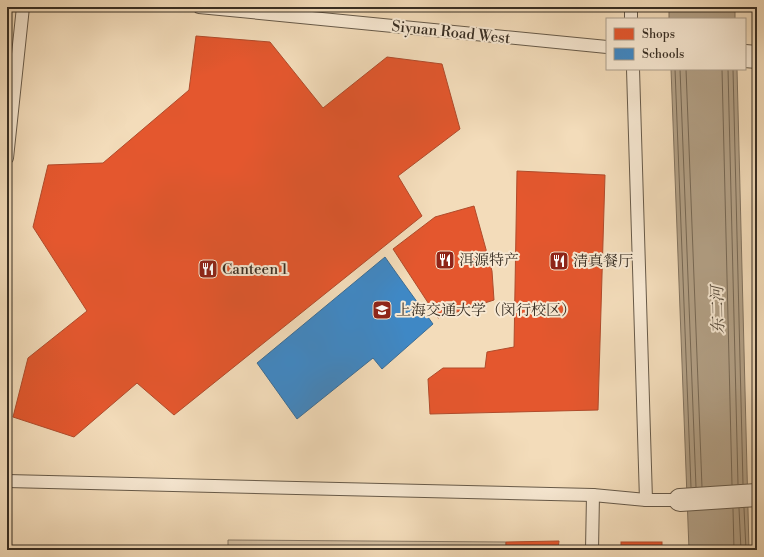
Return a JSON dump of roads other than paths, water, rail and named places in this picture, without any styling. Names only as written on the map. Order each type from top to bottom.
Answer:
[{"type":"street","points":[[680,500],[757,494]]},
{"type":"lane","points":[[7,158],[23,7]]},
{"type":"lane","name":"Siyuan Road West","points":[[199,7],[606,47]]},
{"type":"lane","points":[[631,7],[631,18]]},
{"type":"lane","points":[[633,70],[646,500]]},
{"type":"lane","points":[[7,482],[593,495],[646,500],[680,500]]},
{"type":"lane","points":[[592,550],[593,495]]},
{"type":"water","points":[[669,7],[735,7],[735,18],[669,18]]},
{"type":"water","name":"东二河","points":[[671,70],[737,70],[749,550],[689,550]]},
{"type":"place","name":"洱源特产","points":[[445,260]]},
{"type":"place","name":"清真餐厅","points":[[559,261]]},
{"type":"place","name":"Canteen 1","points":[[208,269]]},
{"type":"place","name":"上海交通大学（闵行校区）","points":[[382,310]]}]
